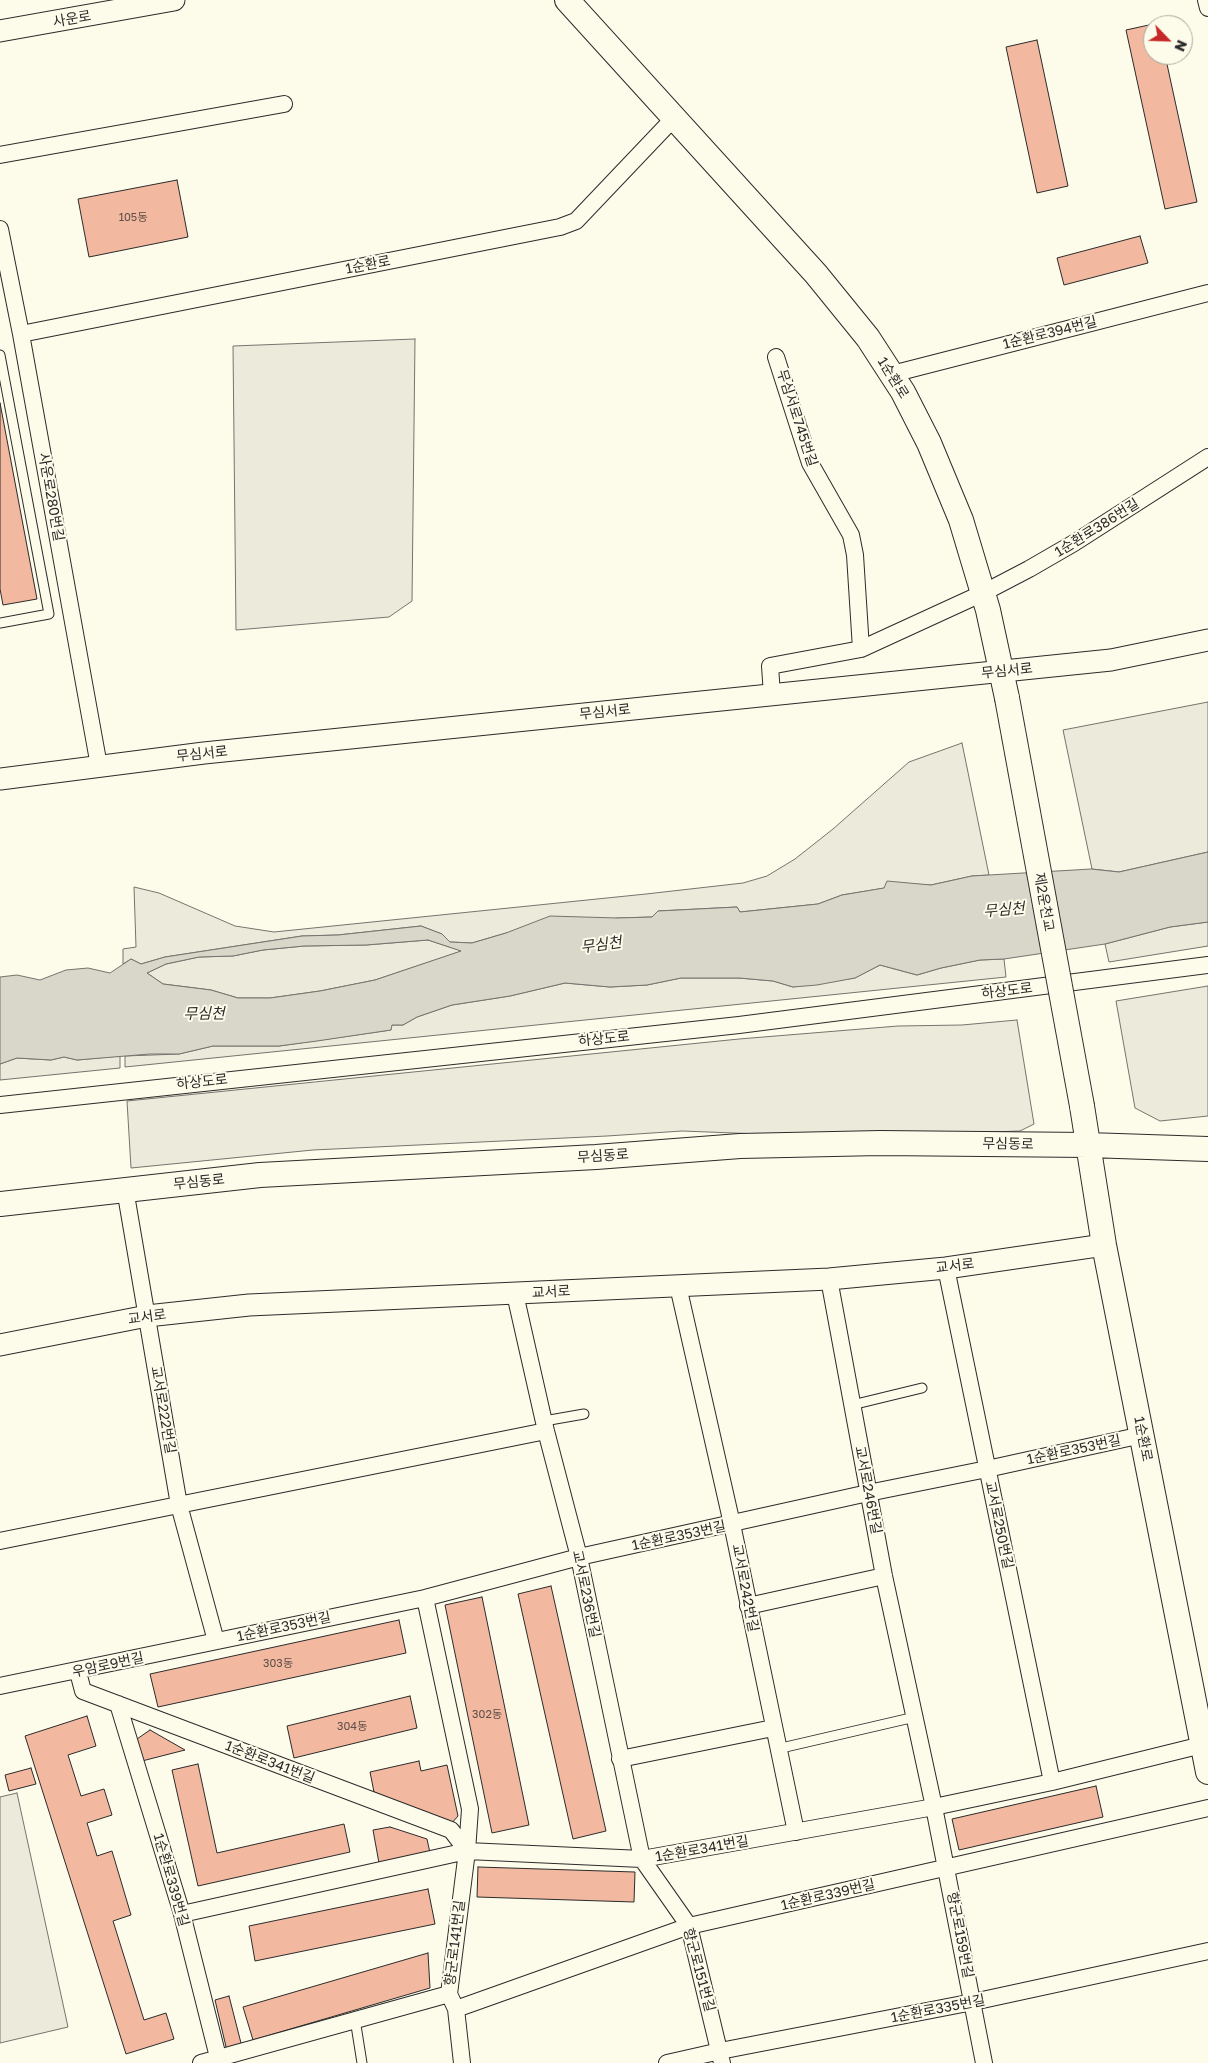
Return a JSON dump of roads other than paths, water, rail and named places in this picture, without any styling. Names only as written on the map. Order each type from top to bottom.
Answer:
[{"type":"main road","name":"1순환로","points":[[567,0],[673,119],[816,274],[868,338],[892,374],[929,443],[961,520],[982,593],[1007,698]]},
{"type":"main road","name":"제2운천교","points":[[1007,698],[1082,1106]]},
{"type":"main road","name":"1순환로","points":[[1082,1106],[1104,1245],[1206,1761]]},
{"type":"main road","name":"무심동로","points":[[0,1204],[260,1175],[596,1157],[740,1146],[880,1142],[1208,1149]]},
{"type":"street","name":"사운로","points":[[0,32],[112,6],[174,0]]},
{"type":"street","points":[[1206,0],[1208,8]]},
{"type":"street","points":[[0,155],[284,104]]},
{"type":"street","name":"1순환로","points":[[21,334],[560,227],[576,221],[673,119]]},
{"type":"street","name":"사운로280번길","points":[[0,229],[21,334],[99,766]]},
{"type":"street","name":"1순환로394번길","points":[[892,374],[1208,293]]},
{"type":"street","name":"무심서로745번길","points":[[776,357],[810,463],[850,535],[855,555],[861,649]]},
{"type":"street","name":"1순환로386번길","points":[[772,695],[770,666],[861,649],[982,593],[1074,543],[1208,458]]},
{"type":"street","name":"무심서로","points":[[0,780],[99,766],[1111,660],[1208,640]]},
{"type":"street","name":"하상도로","points":[[0,1105],[729,1026],[1208,965]]},
{"type":"street","name":"교서로222번길","points":[[126,1189],[180,1505],[216,1641]]},
{"type":"street","name":"교서로","points":[[0,1345],[147,1316],[249,1305],[828,1279],[946,1268],[1104,1245]]},
{"type":"street","name":"교서로250번길","points":[[946,1268],[1052,1782]]},
{"type":"street","name":"교서로246번길","points":[[828,1279],[884,1576],[934,1807]]},
{"type":"street","name":"교서로242번길","points":[[678,1286],[732,1524],[777,1749],[796,1832]]},
{"type":"street","name":"교서로236번길","points":[[515,1294],[545,1426],[579,1558],[642,1860]]},
{"type":"street","points":[[0,1541],[361,1468],[545,1426]]},
{"type":"street","name":"1순환로353번길","points":[[216,1641],[425,1598],[579,1558],[868,1493],[1142,1435]]},
{"type":"street","points":[[748,1606],[884,1576]]},
{"type":"street","name":"향군로141번길","points":[[425,1598],[470,1809],[467,1851],[449,1994],[456,2009],[462,2063]]},
{"type":"street","name":"우암로9번길","points":[[0,1686],[78,1672],[216,1641]]},
{"type":"street","name":"1순환로341번길","points":[[78,1672],[83,1691],[451,1830],[467,1851]]},
{"type":"street","name":"1순환로339번길","points":[[118,1704],[182,1914],[218,2057]]},
{"type":"street","points":[[620,1759],[773,1728]]},
{"type":"street","name":"1순환로341번길","points":[[182,1914],[467,1851],[642,1860],[934,1807],[1052,1782],[1206,1761]]},
{"type":"street","name":"향군로159번길","points":[[934,1807],[974,2002],[984,2063]]},
{"type":"street","name":"1순환로339번길","points":[[456,2009],[689,1926],[1208,1808]]},
{"type":"street","name":"향군로151번길","points":[[642,1860],[689,1926],[721,2057]]},
{"type":"street","name":"1순환로335번길","points":[[667,2063],[721,2057],[1208,1951]]},
{"type":"street","points":[[201,2063],[449,1994]]},
{"type":"lane","points":[[0,355],[49,614],[0,624]]},
{"type":"lane","points":[[852,1405],[922,1388]]},
{"type":"lane","points":[[545,1426],[584,1414]]},
{"type":"lane","points":[[777,1749],[915,1717]]},
{"type":"lane","points":[[355,2019],[362,2063]]},
{"type":"water","name":"무심천","points":[[1208,852],[1208,922],[1170,927],[1105,944],[1004,959],[980,960],[917,975],[880,965],[855,978],[793,987],[773,981],[739,978],[681,978],[647,985],[610,987],[565,983],[510,996],[452,1005],[417,1017],[403,1025],[392,1025],[391,1030],[317,1041],[279,1046],[213,1046],[179,1054],[150,1054],[77,1060],[64,1057],[51,1060],[17,1058],[0,1064],[0,977],[17,975],[40,980],[66,970],[88,968],[110,973],[131,959],[141,964],[165,957],[302,936],[338,935],[421,926],[442,934],[450,942],[472,943],[506,933],[550,916],[652,917],[658,911],[737,907],[740,912],[818,904],[842,895],[884,888],[887,881],[931,885],[972,876],[1091,869],[1119,872]],"holes":[[[428,940],[461,951],[375,980],[320,991],[270,998],[238,998],[211,990],[163,984],[147,973],[166,964],[199,957],[233,956],[263,950],[304,946],[366,945]]]}]
